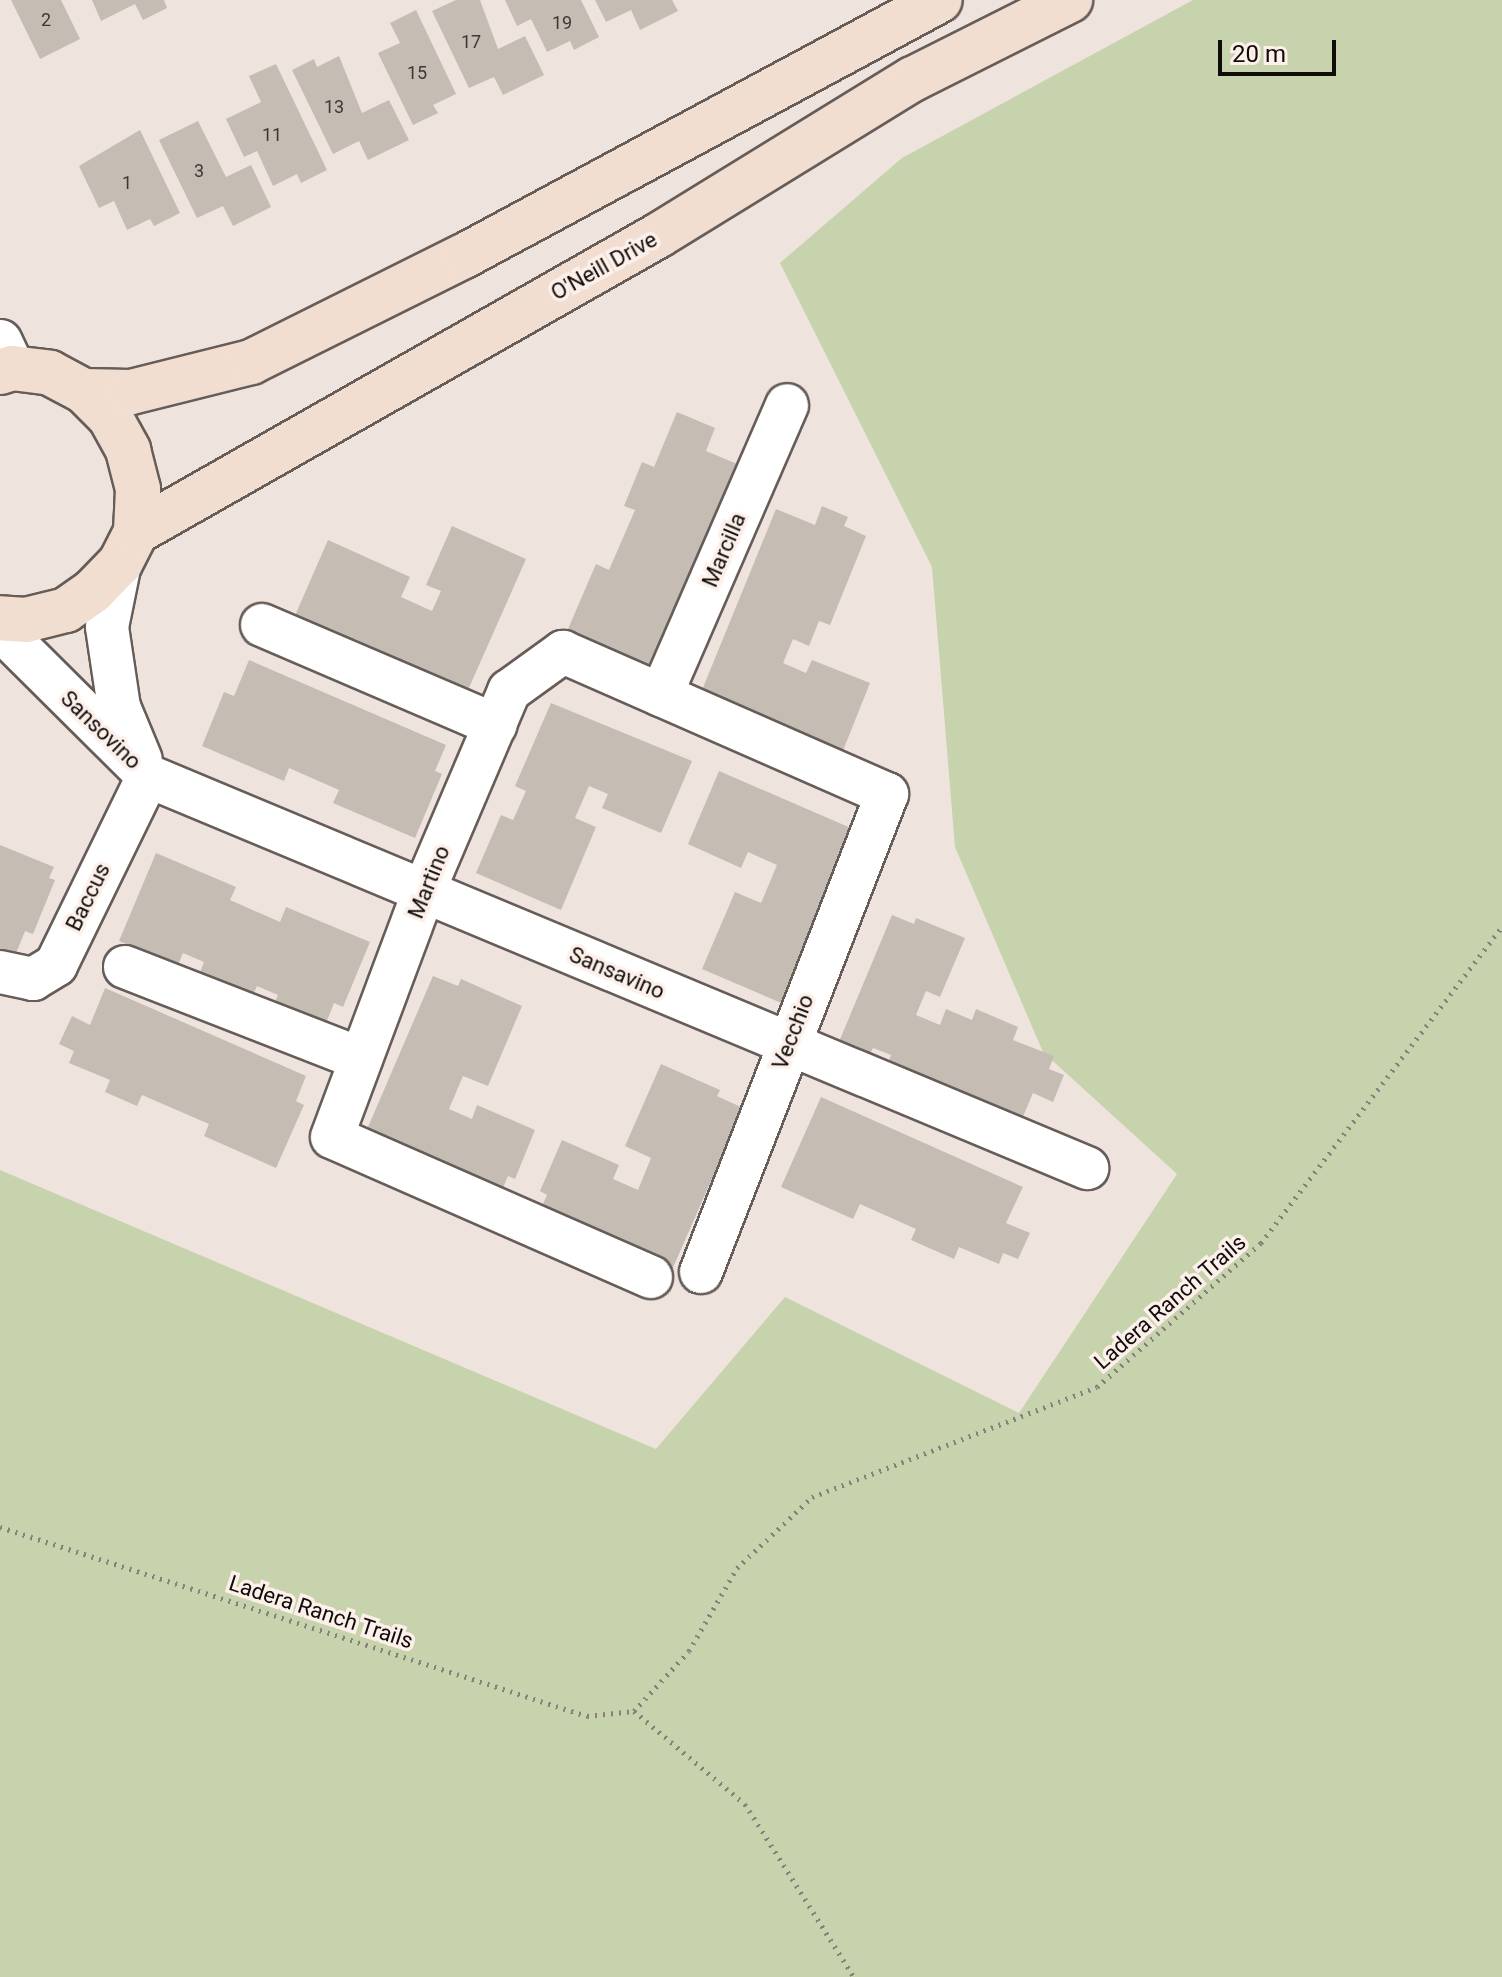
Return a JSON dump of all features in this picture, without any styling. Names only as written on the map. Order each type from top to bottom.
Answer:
[{"type":"main road","points":[[84,391],[131,392],[251,362],[464,256],[940,0]]},
{"type":"main road","name":"O'Neill Drive","points":[[0,618],[26,620],[66,610],[128,548],[659,235],[913,79],[1070,0]]},
{"type":"main road","points":[[4,361],[50,373],[84,391],[110,417],[128,450],[138,489],[128,548]]},
{"type":"street","name":"Marcilla","points":[[661,695],[787,405]]},
{"type":"street","name":"Sansovino","points":[[128,548],[107,627],[119,707],[148,776]]},
{"type":"street","points":[[262,625],[495,725]]},
{"type":"street","name":"Sansovino","points":[[0,629],[148,776]]},
{"type":"street","name":"Martino","points":[[651,1277],[332,1137],[423,893],[509,691],[563,652],[661,695]]},
{"type":"street","name":"Vecchio","points":[[661,695],[887,794],[787,1044],[701,1272]]},
{"type":"street","name":"Sansavino","points":[[148,776],[1087,1168]]},
{"type":"street","name":"Baccus","points":[[0,972],[33,979],[56,965],[148,776]]},
{"type":"street","points":[[125,967],[361,1059]]},
{"type":"path","name":"Ladera Ranch Trails","points":[[0,1527],[587,1716],[634,1711],[689,1651],[737,1568],[812,1497],[1097,1387],[1261,1243],[1502,927]]},
{"type":"path","points":[[634,1711],[745,1804],[854,1977]]},
{"type":"green space","points":[[1193,0],[1502,0],[1502,1977],[0,1977],[0,1170],[656,1449],[785,1297],[1019,1413],[1177,1174],[1043,1052],[955,847],[932,567],[780,263],[902,158]]},
{"type":"building","points":[[11,0],[61,0],[80,39],[40,59]]},
{"type":"building","points":[[92,0],[164,0],[167,8],[143,20],[135,4],[101,21]]},
{"type":"building","points":[[456,0],[480,0],[498,49],[525,36],[544,75],[503,95],[494,77],[469,88],[432,11]]},
{"type":"building","points":[[505,0],[581,0],[599,37],[574,50],[570,41],[547,52],[531,19],[517,26]]},
{"type":"building","points":[[595,0],[672,0],[678,11],[640,30],[631,10],[606,22]]},
{"type":"building","points":[[416,10],[456,94],[433,105],[438,113],[413,125],[378,53],[400,43],[390,23]]},
{"type":"building","points":[[339,56],[362,113],[389,100],[409,140],[368,160],[359,141],[333,154],[292,70],[314,59],[317,67]]},
{"type":"building","points":[[276,64],[327,170],[301,183],[297,174],[273,186],[257,151],[244,157],[226,119],[261,102],[249,76]]},
{"type":"building","points":[[198,121],[226,177],[251,165],[271,207],[233,226],[223,206],[197,218],[159,140]]},
{"type":"building","points":[[140,130],[180,213],[154,226],[150,219],[127,230],[114,201],[99,208],[79,166]]},
{"type":"building","points":[[677,412],[715,428],[706,451],[742,466],[654,674],[565,636],[596,564],[609,570],[635,510],[624,506],[642,462],[654,467]]},
{"type":"building","points":[[822,506],[848,517],[844,526],[866,536],[830,625],[819,621],[809,646],[793,639],[783,663],[806,673],[812,660],[870,683],[842,753],[700,695],[776,509],[815,525]]},
{"type":"building","points":[[452,526],[526,559],[464,699],[379,661],[383,652],[355,639],[349,652],[290,627],[328,540],[410,577],[401,597],[432,611],[441,591],[426,585]]},
{"type":"building","points":[[249,660],[446,745],[435,771],[442,774],[415,838],[333,803],[339,790],[289,768],[284,781],[202,746],[224,692],[234,696]]},
{"type":"building","points":[[551,703],[692,761],[661,833],[602,808],[608,794],[589,786],[575,818],[596,827],[561,910],[476,873],[501,815],[513,820],[526,791],[515,786]]},
{"type":"building","points":[[719,771],[860,832],[786,1005],[702,969],[735,892],[761,903],[777,865],[748,852],[741,868],[688,844]]},
{"type":"building","points":[[0,845],[54,867],[49,878],[55,880],[33,934],[25,931],[15,956],[0,950]]},
{"type":"building","points":[[156,853],[236,887],[230,900],[280,922],[286,907],[370,942],[343,1007],[334,1003],[324,1028],[273,1006],[278,995],[257,986],[253,995],[200,973],[204,962],[183,953],[178,965],[119,941]]},
{"type":"building","points":[[892,915],[914,924],[916,918],[965,938],[940,997],[926,991],[916,1015],[940,1025],[946,1009],[972,1020],[976,1009],[1018,1027],[1013,1040],[1054,1056],[1049,1069],[1064,1075],[1053,1102],[1033,1093],[1019,1126],[964,1103],[968,1094],[948,1086],[945,1094],[886,1069],[891,1055],[873,1048],[866,1062],[836,1049]]},
{"type":"building","points":[[433,976],[458,986],[461,979],[522,1006],[488,1086],[463,1076],[449,1109],[472,1119],[477,1105],[535,1130],[515,1179],[508,1176],[498,1200],[362,1141]]},
{"type":"building","points":[[105,988],[306,1076],[296,1101],[304,1105],[276,1168],[204,1136],[209,1124],[142,1095],[137,1106],[105,1092],[110,1080],[69,1063],[74,1051],[59,1044],[72,1016],[90,1025]]},
{"type":"building","points":[[661,1064],[720,1090],[717,1096],[743,1108],[671,1272],[539,1213],[547,1195],[540,1191],[562,1140],[619,1165],[613,1179],[638,1190],[651,1158],[625,1146]]},
{"type":"building","points":[[821,1097],[1023,1187],[1006,1223],[1030,1233],[1018,1259],[1003,1253],[999,1264],[959,1247],[954,1259],[911,1240],[916,1229],[860,1204],[853,1219],[781,1187]]}]
